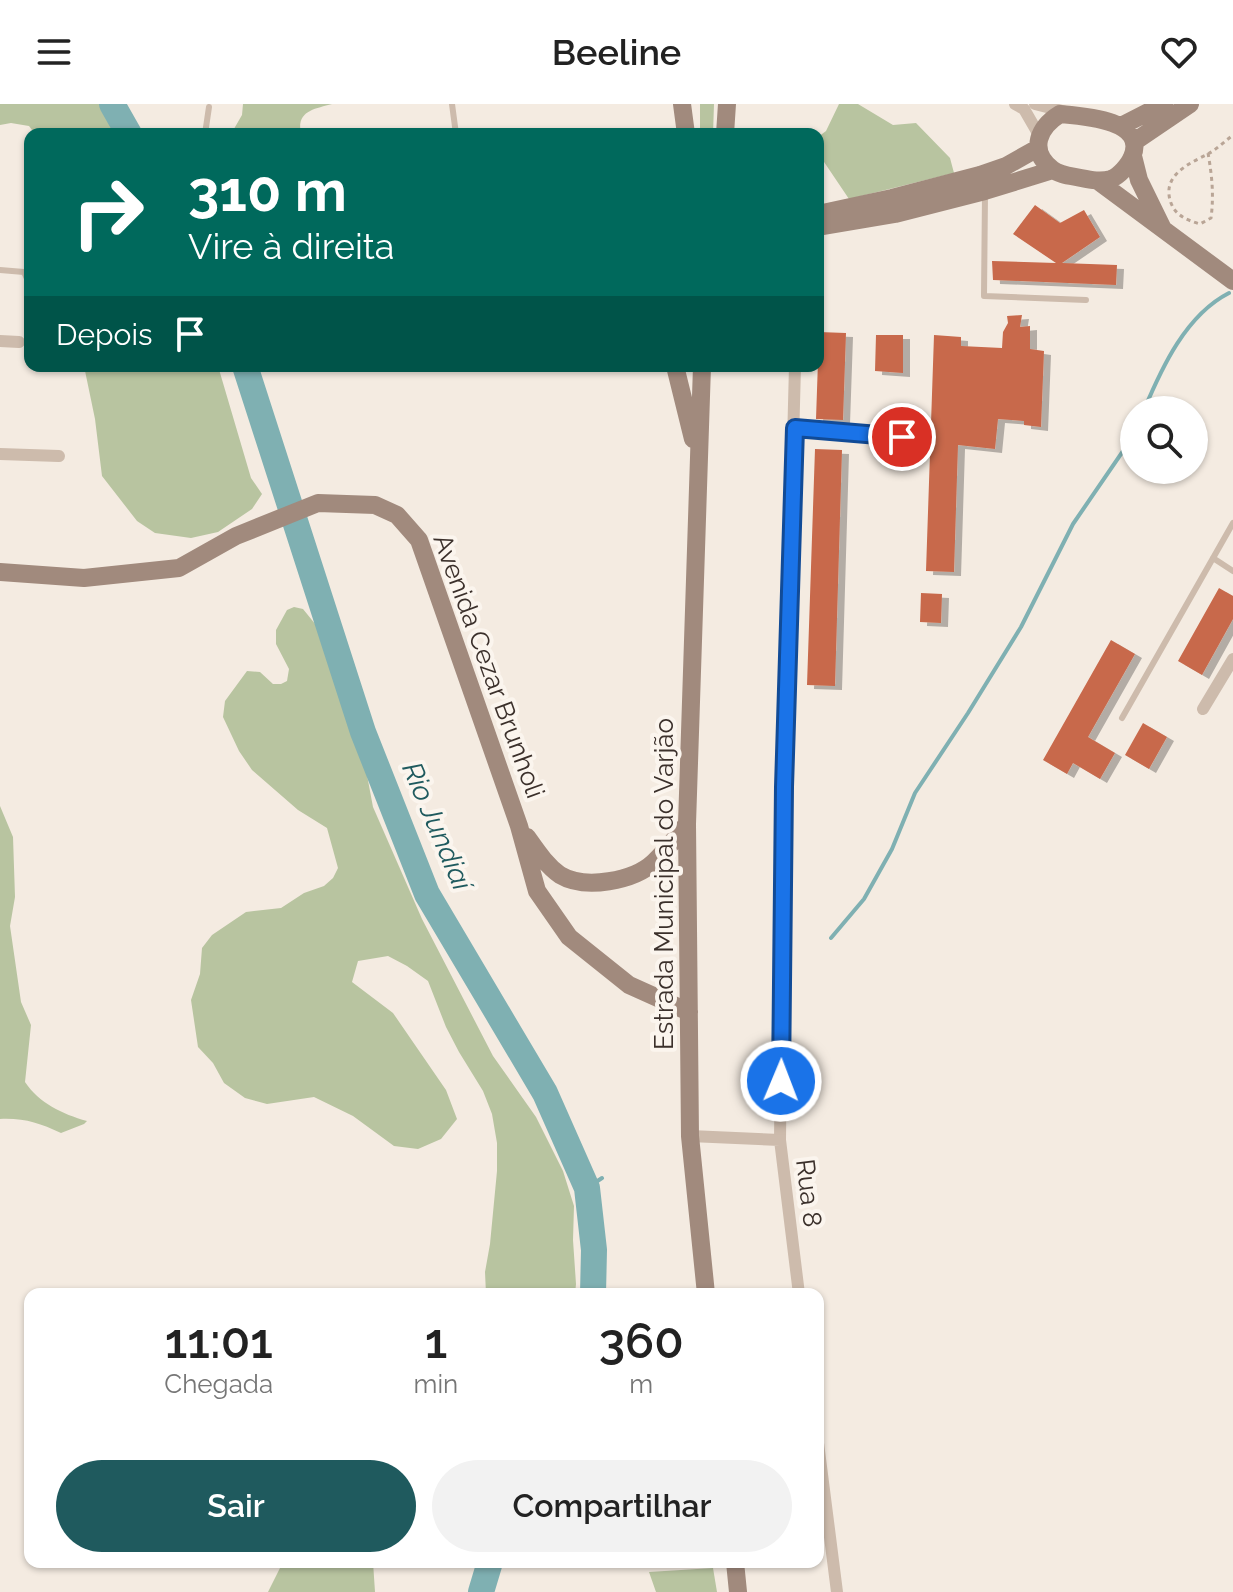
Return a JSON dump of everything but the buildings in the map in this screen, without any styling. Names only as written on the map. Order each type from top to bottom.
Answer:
[{"type":"main road","points":[[682,104],[685,128]]},
{"type":"main road","points":[[725,128],[727,104]]},
{"type":"main road","points":[[1121,126],[1164,104]]},
{"type":"main road","points":[[1098,181],[1114,178],[1125,168],[1134,149],[1190,104]]},
{"type":"main road","points":[[824,213],[892,198],[1006,166],[1039,142],[1047,122],[1060,114],[1121,126],[1131,133],[1139,180],[1163,229]]},
{"type":"main road","points":[[1039,142],[1044,159],[1053,170]]},
{"type":"main road","points":[[824,226],[895,214],[1053,170],[1098,181],[1233,281]]},
{"type":"main road","points":[[677,372],[699,473]]},
{"type":"main road","points":[[699,473],[702,372]]},
{"type":"main road","name":"Estrada Municipal do Varjão","points":[[699,473],[687,824],[690,1136],[705,1288]]},
{"type":"main road","name":"Avenida Cezar Brunholi","points":[[0,572],[84,578],[179,568],[236,536],[318,503],[375,505],[397,515],[419,540],[519,826],[537,891],[569,937],[629,985],[689,1012]]},
{"type":"main road","name":"Avenida Cezar Brunholi","points":[[519,826],[542,859],[561,875],[579,883],[619,881],[652,864],[687,824]]},
{"type":"main road","points":[[736,1568],[738,1592]]},
{"type":"street","points":[[1015,104],[1024,109],[1033,122],[1039,142]]},
{"type":"street","points":[[1035,104],[1076,115]]},
{"type":"street","points":[[0,341],[19,342]]},
{"type":"street","points":[[780,1140],[784,787],[795,372]]},
{"type":"street","points":[[0,454],[59,456]]},
{"type":"street","points":[[1203,709],[1233,659]]},
{"type":"street","name":"Rua 8","points":[[690,1136],[780,1140],[798,1288]]},
{"type":"street","points":[[824,1490],[837,1592]]},
{"type":"lane","points":[[452,104],[455,128]]},
{"type":"lane","points":[[206,128],[209,107]]},
{"type":"lane","points":[[985,191],[984,296],[1086,300]]},
{"type":"lane","points":[[0,270],[24,272]]},
{"type":"lane","points":[[0,341],[0,348]]},
{"type":"lane","points":[[795,428],[902,437]]},
{"type":"lane","points":[[1122,718],[1233,523]]},
{"type":"lane","points":[[1213,558],[1233,571]]},
{"type":"path","points":[[1208,153],[1214,201],[1211,218],[1200,224],[1186,220],[1174,211],[1169,197],[1171,180],[1180,170],[1233,135]]},
{"type":"green space","points":[[0,104],[100,104],[115,128],[30,128],[11,123],[0,125]]},
{"type":"green space","points":[[243,104],[332,104],[308,112],[301,120],[300,128],[234,128],[242,115]]},
{"type":"green space","points":[[700,104],[714,104],[713,128],[700,128]]},
{"type":"green space","points":[[839,104],[858,104],[893,125],[916,123],[950,158],[954,173],[849,199],[824,162],[826,131]]},
{"type":"green space","points":[[85,372],[220,372],[251,478],[262,494],[252,509],[218,532],[191,538],[155,533],[137,521],[102,476]]},
{"type":"green space","points":[[294,607],[303,609],[320,630],[351,690],[373,807],[422,919],[493,1056],[536,1117],[563,1171],[574,1206],[576,1288],[486,1288],[497,1171],[497,1143],[492,1114],[483,1091],[446,1027],[428,981],[407,966],[388,956],[358,961],[352,982],[393,1013],[446,1090],[457,1119],[441,1139],[418,1149],[394,1146],[353,1116],[314,1097],[267,1104],[245,1098],[224,1083],[213,1063],[198,1047],[191,1000],[200,974],[202,948],[212,935],[246,912],[281,908],[304,893],[324,886],[338,868],[327,828],[298,810],[252,770],[223,717],[225,701],[247,671],[260,672],[273,684],[287,681],[289,669],[276,644],[276,630],[287,610]]},
{"type":"green space","points":[[0,806],[13,837],[15,897],[10,926],[21,1002],[31,1025],[25,1082],[52,1107],[87,1121],[61,1133],[32,1122],[0,1119]]},
{"type":"green space","points":[[280,1568],[373,1568],[375,1592],[268,1592]]},
{"type":"green space","points":[[713,1568],[717,1592],[656,1592],[649,1572]]},
{"type":"waterway","name":"Rio Jundiaí","points":[[112,104],[126,128]]},
{"type":"waterway","points":[[1150,396],[1167,360],[1188,328],[1229,293]]},
{"type":"waterway","name":"Rio Jundiaí","points":[[247,372],[363,732],[427,894],[545,1093],[587,1188],[594,1250],[593,1288]]},
{"type":"waterway","points":[[831,938],[864,899],[892,849],[915,793],[1021,627],[1073,524],[1120,455]]},
{"type":"waterway","points":[[587,1188],[602,1178]]},
{"type":"waterway","name":"Rio Jundiaí","points":[[481,1592],[488,1568]]},
{"type":"route","points":[[781,1081],[784,787],[795,428],[902,437]]}]
